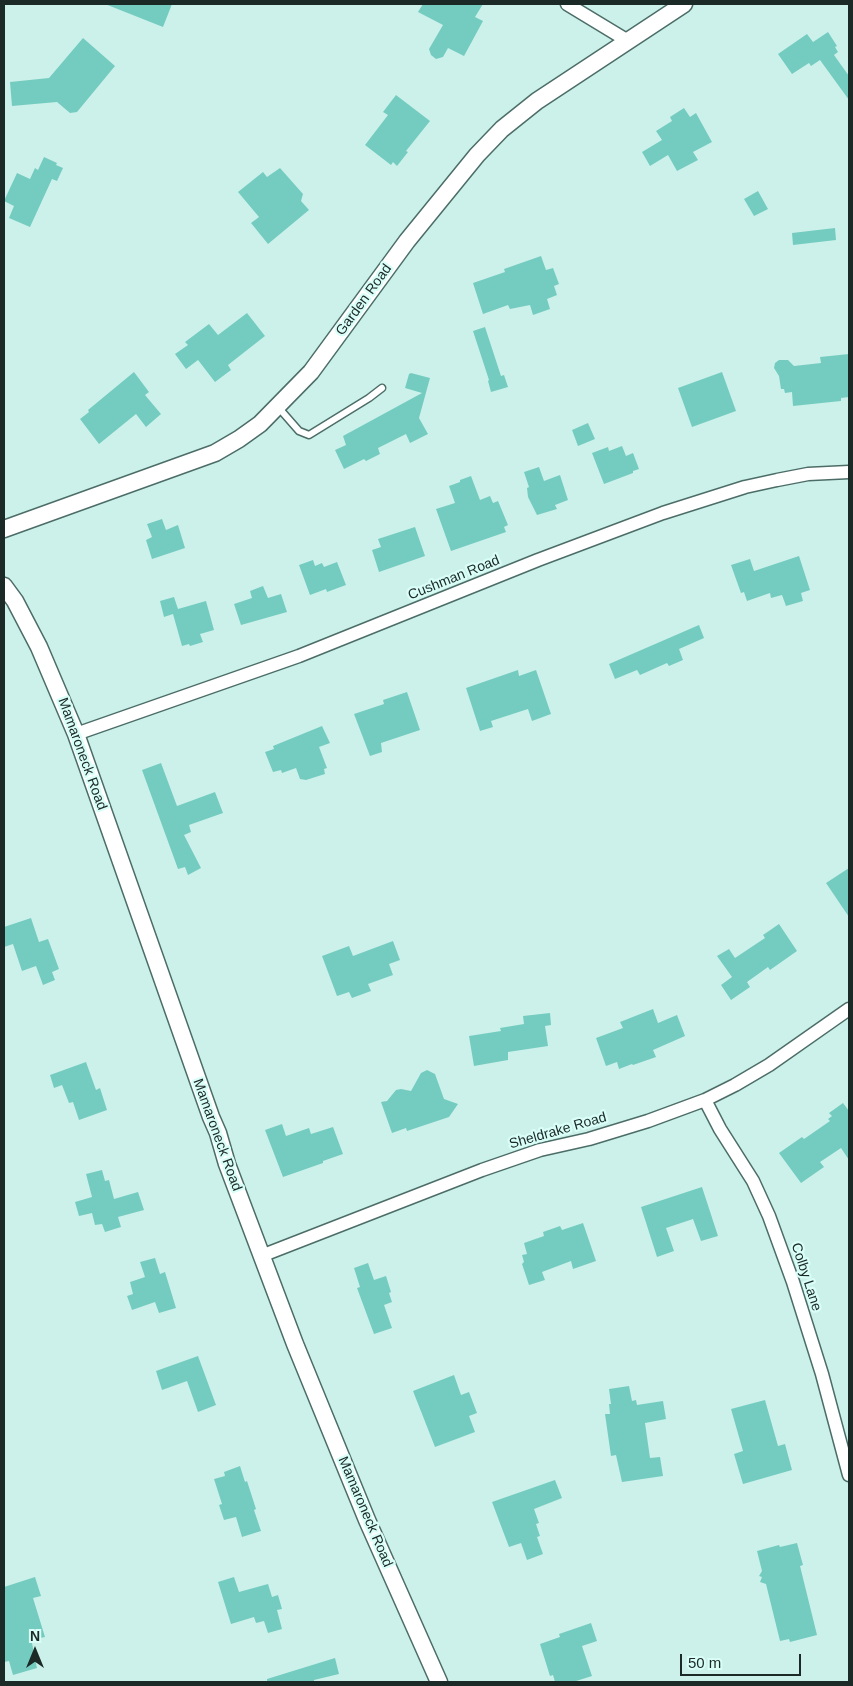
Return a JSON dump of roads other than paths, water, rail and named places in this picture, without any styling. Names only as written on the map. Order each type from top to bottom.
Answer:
[{"type":"street","points":[[567,4],[628,41]]},
{"type":"street","name":"Garden Road","points":[[4,529],[215,453],[260,424],[311,372],[407,241],[477,155],[497,134],[537,101],[684,4]]},
{"type":"street","name":"Cushman Road","points":[[76,734],[299,656],[538,560],[663,513],[745,487],[808,474],[849,472]]},
{"type":"street","name":"Mamaroneck Road","points":[[4,586],[15,601],[36,640],[76,734],[261,1256],[362,1507],[439,1682]]},
{"type":"street","name":"Sheldrake Road","points":[[261,1256],[482,1170],[540,1150],[589,1139],[648,1121],[705,1100],[736,1085],[768,1065],[849,1009]]},
{"type":"street","name":"Colby Lane","points":[[705,1100],[720,1129],[753,1181],[769,1216],[822,1374],[849,1475]]},
{"type":"lane","points":[[278,407],[299,431],[309,435],[370,398],[382,388]]}]
